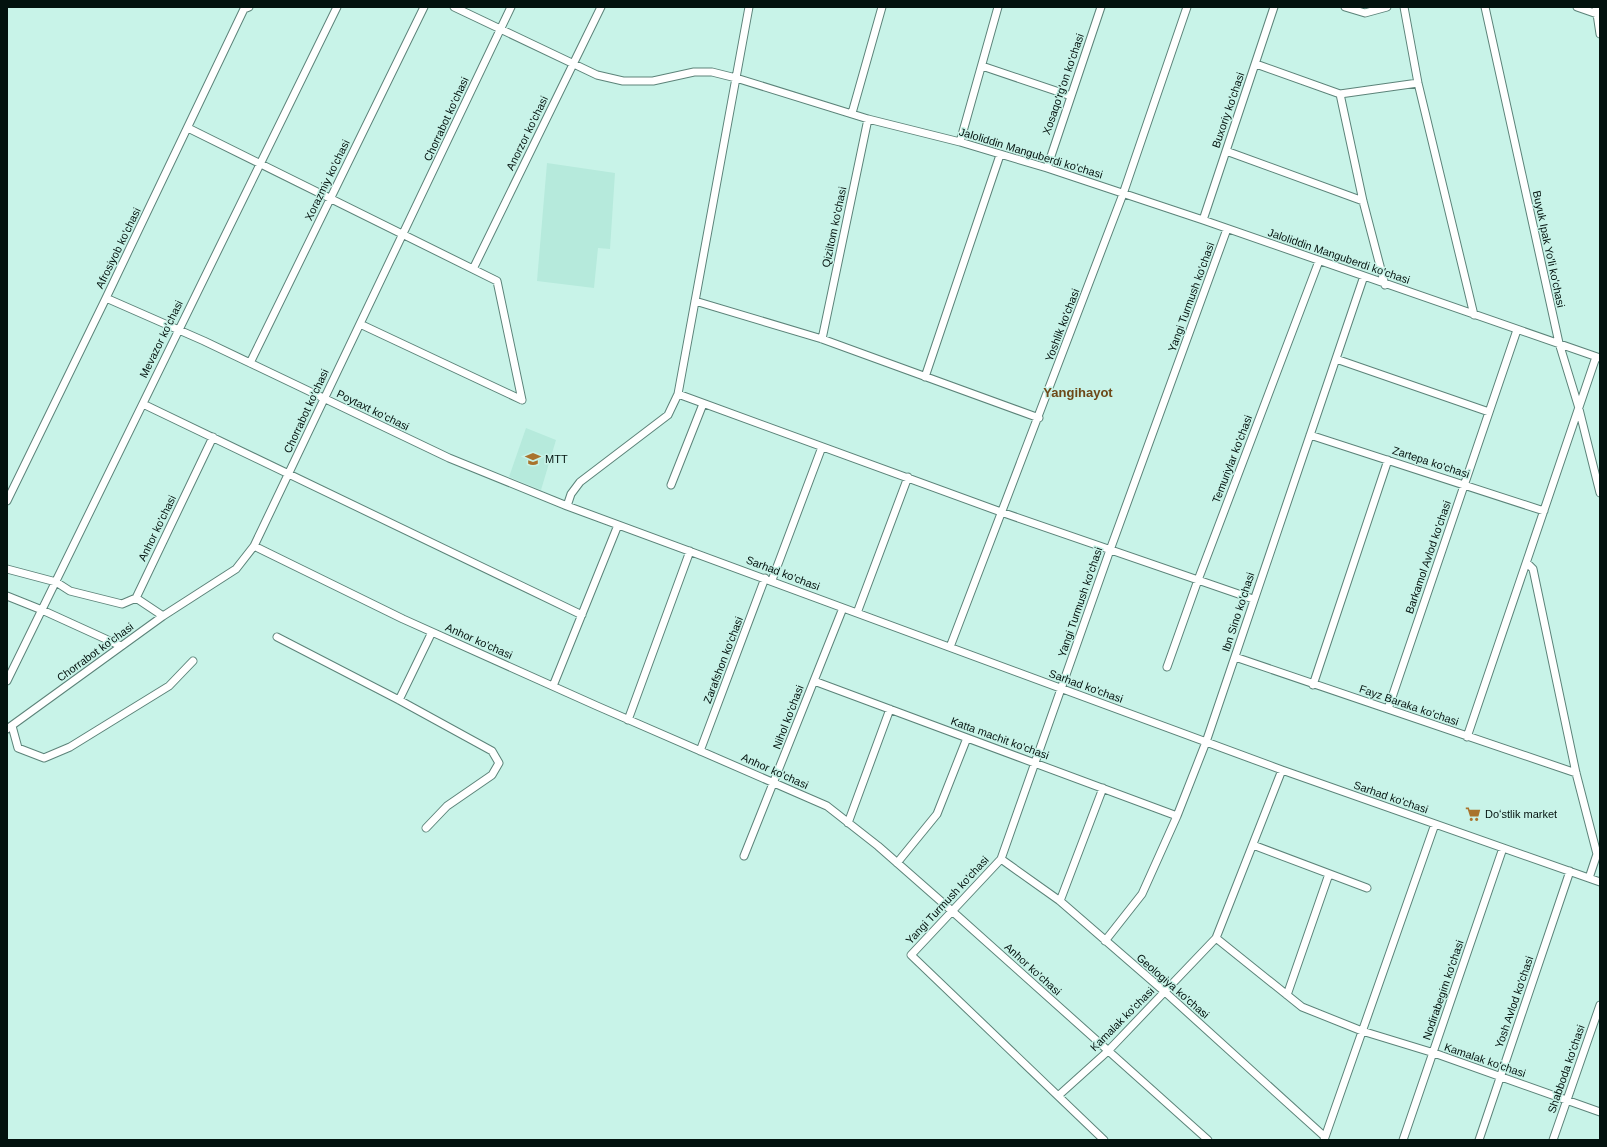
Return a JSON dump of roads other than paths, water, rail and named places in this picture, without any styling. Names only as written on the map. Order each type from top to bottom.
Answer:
[{"type":"street","name":"Afrosiyob ko'chasi","points":[[7,500],[106,298],[244,9],[249,7]]},
{"type":"street","name":"Mevazor ko'chasi","points":[[7,681],[337,7]]},
{"type":"street","name":"Xorazmiy ko'chasi","points":[[250,363],[424,7]]},
{"type":"street","name":"Jaloliddin Manguberdi ko'chasi","points":[[454,7],[597,75],[623,81],[653,81],[694,72],[712,72],[736,78],[868,119],[960,142],[1047,168],[1203,220],[1598,357]]},
{"type":"street","name":"Chorrabot ko'chasi","points":[[9,727],[163,616],[236,569],[254,546],[511,7]]},
{"type":"street","name":"Anorzor ko'chasi","points":[[473,269],[601,7]]},
{"type":"street","points":[[567,506],[571,494],[580,482],[668,415],[678,394],[749,7]]},
{"type":"street","points":[[852,113],[882,7]]},
{"type":"street","points":[[960,142],[998,7]]},
{"type":"street","name":"Xosaqo'rg'on ko'chasi","points":[[1047,168],[1101,7]]},
{"type":"street","name":"Yoshlik ko'chasi","points":[[950,647],[1001,512],[1039,418],[1123,194],[1187,7]]},
{"type":"street","name":"Buxoriy ko'chasi","points":[[1203,220],[1274,7]]},
{"type":"street","points":[[1345,7],[1365,13],[1388,7]]},
{"type":"street","points":[[1404,7],[1418,83],[1474,315]]},
{"type":"street","name":"Buyuk Ipak Yo'li ko'chasi","points":[[1484,7],[1559,344],[1578,405],[1600,493]]},
{"type":"street","points":[[1576,7],[1599,15]]},
{"type":"street","points":[[1596,7],[1599,15],[1600,34]]},
{"type":"street","points":[[1256,64],[1340,94],[1418,83]]},
{"type":"street","points":[[982,66],[1071,96]]},
{"type":"street","points":[[1340,94],[1363,201],[1385,284]]},
{"type":"street","name":"Qiziltom ko'chasi","points":[[822,339],[868,119]]},
{"type":"street","points":[[188,128],[496,281],[522,400],[360,324]]},
{"type":"street","points":[[1226,151],[1363,201]]},
{"type":"street","points":[[926,377],[1000,155]]},
{"type":"street","name":"Yangi Turmush ko'chasi","points":[[1058,1096],[911,955],[1001,859],[1036,764],[1110,550],[1227,229]]},
{"type":"street","name":"Temuriylar ko'chasi","points":[[1167,667],[1198,580],[1319,260]]},
{"type":"street","name":"Ibn Sino ko'chasi","points":[[1105,941],[1142,894],[1177,816],[1206,742],[1253,599],[1364,276]]},
{"type":"street","name":"Poytaxt ko'chasi","points":[[106,298],[250,363],[449,458],[567,506]]},
{"type":"street","points":[[695,301],[822,339],[1039,418]]},
{"type":"street","name":"Barkamol Avlod ko'chasi","points":[[1388,709],[1517,330]]},
{"type":"street","points":[[1467,736],[1527,563],[1578,405],[1598,357]]},
{"type":"street","points":[[1336,359],[1489,412]]},
{"type":"street","points":[[678,394],[1001,512],[1253,599]]},
{"type":"street","points":[[143,404],[582,615]]},
{"type":"street","points":[[671,485],[704,404]]},
{"type":"street","name":"Zartepa ko'chasi","points":[[1310,436],[1464,484],[1544,511]]},
{"type":"street","name":"Anhor ko'chasi","points":[[136,598],[212,437]]},
{"type":"street","name":"Zarafshon ko'chasi","points":[[700,751],[822,447]]},
{"type":"street","points":[[1313,685],[1388,460]]},
{"type":"street","points":[[857,613],[908,477]]},
{"type":"street","name":"Sarhad ko'chasi","points":[[567,506],[769,579],[843,608],[1282,770],[1600,882]]},
{"type":"street","points":[[553,686],[618,525]]},
{"type":"street","name":"Anhor ko'chasi","points":[[254,546],[432,632],[628,720],[826,806],[897,863],[952,910],[1208,1140]]},
{"type":"street","points":[[628,720],[690,551]]},
{"type":"street","points":[[1527,563],[1533,570],[1576,773],[1597,854],[1589,878]]},
{"type":"street","points":[[7,569],[56,582],[70,590],[122,604],[136,598],[163,616]]},
{"type":"street","points":[[7,596],[122,646]]},
{"type":"street","name":"Nihol ko'chasi","points":[[744,856],[775,783],[843,608]]},
{"type":"street","points":[[399,700],[432,632]]},
{"type":"street","points":[[277,637],[399,700],[492,751],[499,763],[492,775],[447,806],[426,828]]},
{"type":"street","name":"Fayz Baraka ko'chasi","points":[[1235,657],[1313,685],[1576,773]]},
{"type":"street","points":[[9,727],[18,748],[44,758],[70,747],[169,686],[193,661]]},
{"type":"street","name":"Katta machit ko'chasi","points":[[814,681],[1177,816]]},
{"type":"street","points":[[848,823],[890,709]]},
{"type":"street","points":[[897,863],[937,814],[967,738]]},
{"type":"street","name":"Kamalak ko'chasi","points":[[1058,1096],[1108,1050],[1216,938],[1282,770]]},
{"type":"street","points":[[1060,901],[1103,788]]},
{"type":"street","points":[[1324,1138],[1435,824]]},
{"type":"street","points":[[1252,845],[1367,888]]},
{"type":"street","name":"Nodirabegim ko'chasi","points":[[1403,1140],[1434,1054],[1503,848]]},
{"type":"street","name":"Geologiya ko'chasi","points":[[1001,859],[1060,901],[1165,992],[1324,1138]]},
{"type":"street","name":"Yosh Avlod ko'chasi","points":[[1479,1140],[1570,871]]},
{"type":"street","points":[[1287,995],[1328,874]]},
{"type":"street","name":"Kamalak ko'chasi","points":[[1216,938],[1302,1007],[1362,1031],[1434,1054],[1600,1112]]},
{"type":"street","name":"Shabboda ko'chasi","points":[[1553,1140],[1600,1005]]},
{"type":"street","points":[[1058,1096],[1104,1140]]},
{"type":"place","name":"MTT","points":[[533,459]]},
{"type":"place","name":"Doʻstlik market","points":[[1473,814]]},
{"type":"district","name":"Yangihayot","points":[[1078,392]]}]
